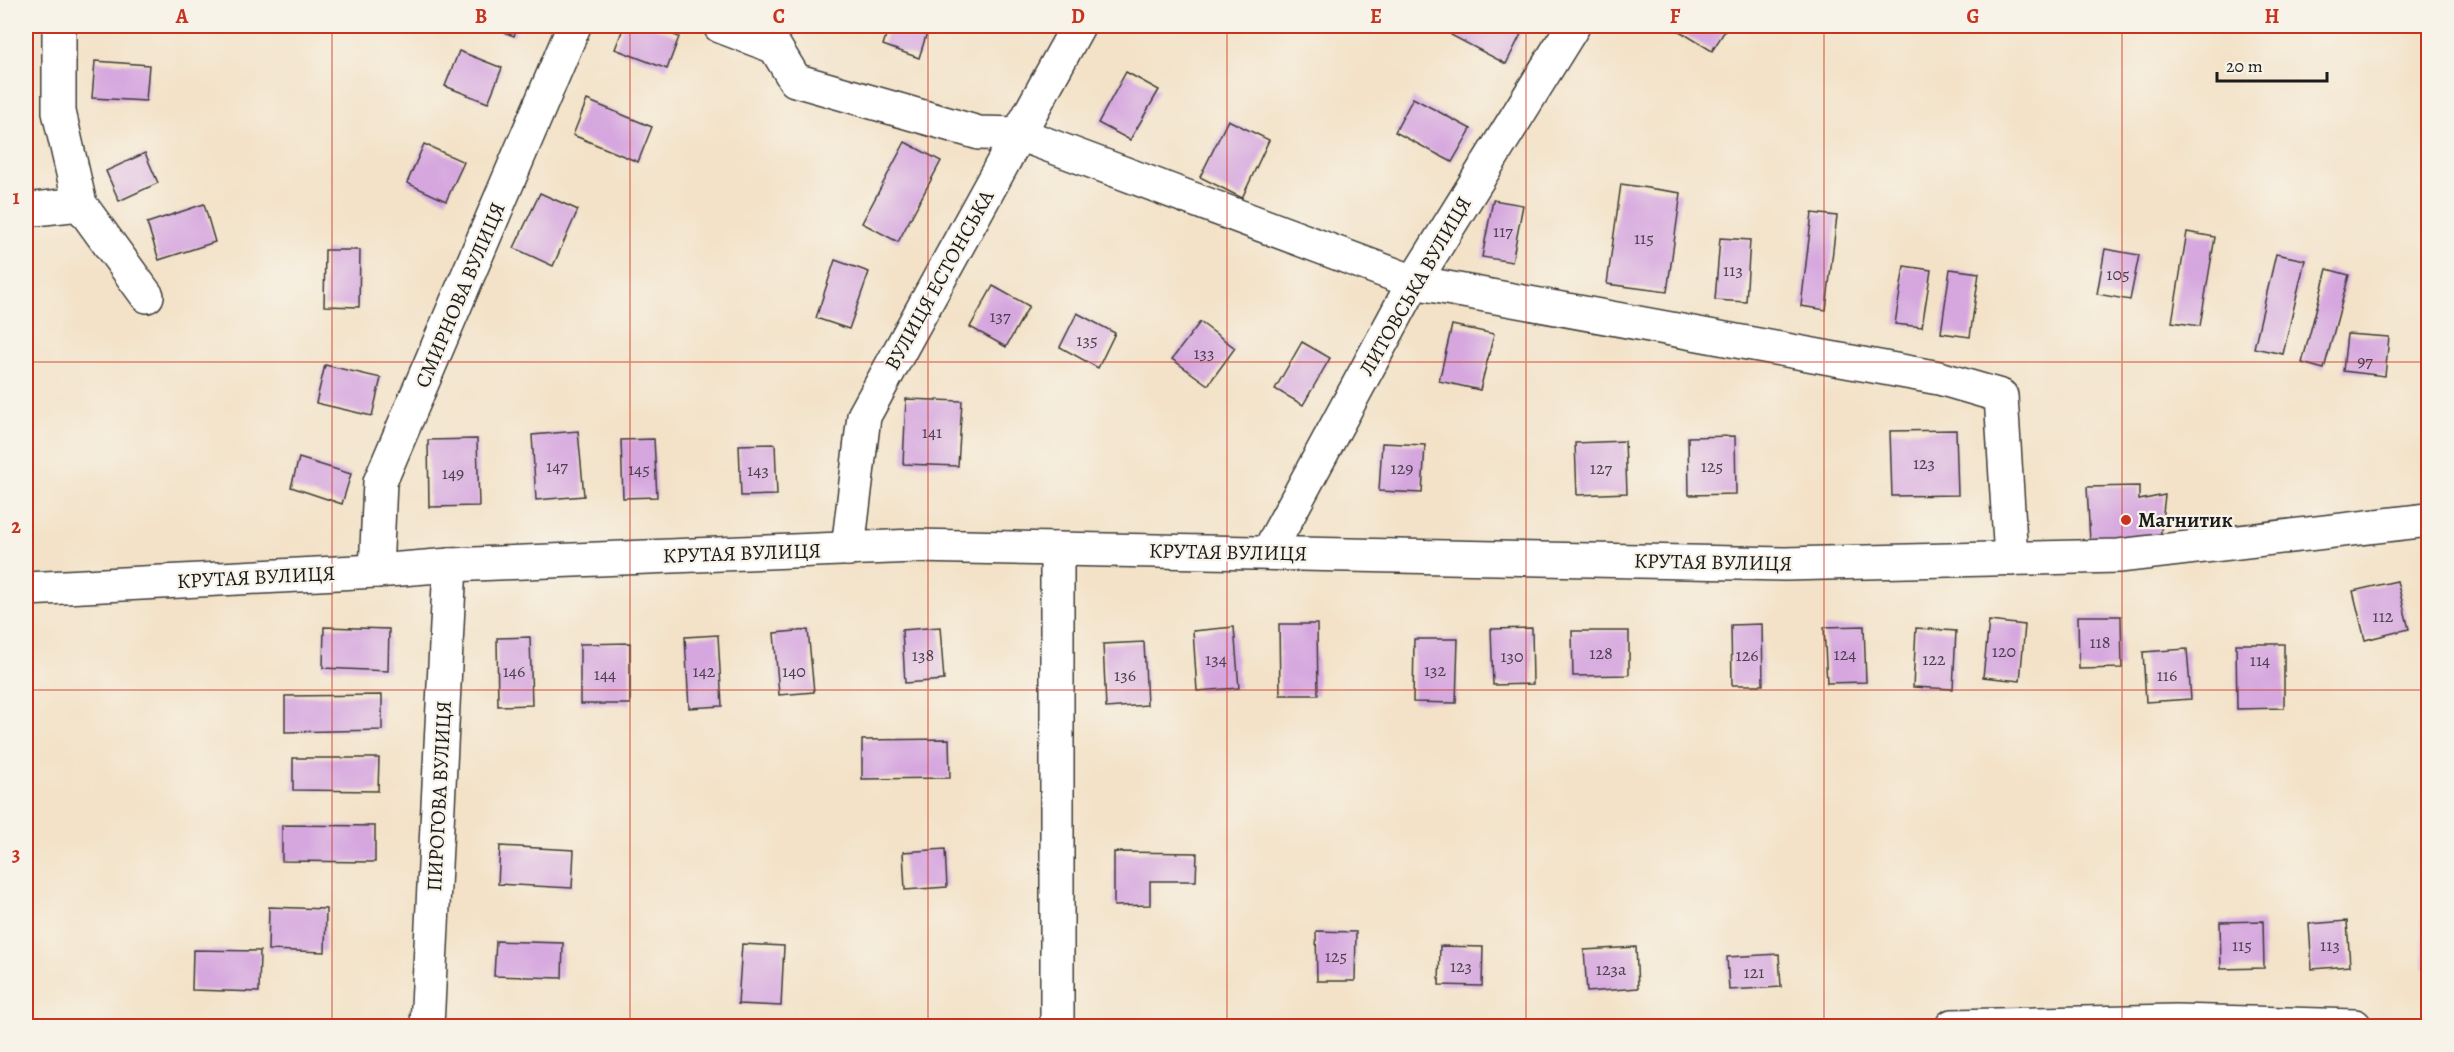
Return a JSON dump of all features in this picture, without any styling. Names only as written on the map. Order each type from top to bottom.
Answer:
[{"type":"street","points":[[58,26],[59,112],[80,204],[147,296]]},
{"type":"street","name":"СМИРНОВА ВУЛИЦЯ","points":[[376,571],[380,482],[574,26]]},
{"type":"street","points":[[720,26],[775,46],[795,80],[979,133],[1019,134],[1414,282],[1940,378],[2001,396],[2011,559]]},
{"type":"street","name":"ВУЛИЦЯ ЕСТОНСЬКА","points":[[848,549],[864,416],[1078,26]]},
{"type":"street","name":"ЛИТОВСЬКА ВУЛИЦЯ","points":[[1268,553],[1414,282],[1573,26]]},
{"type":"street","points":[[26,210],[80,204]]},
{"type":"street","name":"КРУТАЯ ВУЛИЦЯ","points":[[26,589],[376,571],[450,565],[915,546],[1785,564],[2119,556],[2428,520]]},
{"type":"street","points":[[1057,549],[1057,1026]]},
{"type":"street","name":"ПИРОГОВА ВУЛИЦЯ","points":[[427,1026],[450,565]]},
{"type":"street","points":[[1952,1026],[2176,1021],[2355,1026]]},
{"type":"building","points":[[487,26],[518,26],[514,36]]},
{"type":"building","points":[[624,26],[651,26],[679,37],[667,69],[615,49]]},
{"type":"building","points":[[889,26],[929,26],[919,58],[883,45]]},
{"type":"building","points":[[1456,26],[1505,26],[1521,34],[1506,64],[1451,35]]},
{"type":"building","points":[[1671,26],[1728,26],[1712,51]]},
{"type":"building","points":[[459,51],[502,68],[488,103],[445,86]]},
{"type":"building","points":[[95,61],[149,65],[146,101],[92,98]]},
{"type":"building","points":[[1126,72],[1159,90],[1130,140],[1098,123]]},
{"type":"building","points":[[1413,98],[1471,129],[1452,162],[1395,132]]},
{"type":"building","points":[[587,100],[652,127],[638,162],[573,135]]},
{"type":"building","points":[[1228,120],[1269,140],[1242,198],[1200,177]]},
{"type":"building","points":[[905,142],[941,161],[898,242],[862,223]]},
{"type":"building","points":[[424,144],[464,162],[446,201],[407,183]]},
{"type":"building","points":[[145,153],[158,183],[119,201],[106,171]]},
{"type":"building","points":[[1621,184],[1681,193],[1667,292],[1607,284]]},
{"type":"building","points":[[540,193],[578,210],[553,266],[514,248]]},
{"type":"building","points":[[1493,200],[1523,205],[1512,262],[1482,257]]},
{"type":"building","points":[[204,204],[215,242],[159,260],[147,223]]},
{"type":"building","points":[[1812,213],[1837,216],[1826,310],[1801,306]]},
{"type":"building","points":[[2187,232],[2215,237],[2200,326],[2172,322]]},
{"type":"building","points":[[1720,238],[1750,240],[1746,302],[1715,300]]},
{"type":"building","points":[[2105,249],[2139,255],[2130,300],[2097,294]]},
{"type":"building","points":[[325,250],[360,250],[359,307],[324,306]]},
{"type":"building","points":[[2276,254],[2305,260],[2283,354],[2254,348]]},
{"type":"building","points":[[835,260],[869,272],[849,329],[816,318]]},
{"type":"building","points":[[1904,266],[1931,270],[1922,327],[1895,324]]},
{"type":"building","points":[[1950,269],[1979,273],[1970,337],[1941,333]]},
{"type":"building","points":[[2327,269],[2349,275],[2324,369],[2302,363]]},
{"type":"building","points":[[993,286],[1029,306],[1006,347],[970,327]]},
{"type":"building","points":[[1077,313],[1115,333],[1098,368],[1060,347]]},
{"type":"building","points":[[1200,322],[1235,348],[1208,385],[1172,359]]},
{"type":"building","points":[[1452,325],[1494,334],[1480,390],[1439,381]]},
{"type":"building","points":[[2347,334],[2389,337],[2385,376],[2343,371]]},
{"type":"building","points":[[1302,342],[1330,358],[1303,405],[1275,389]]},
{"type":"building","points":[[325,365],[381,378],[372,416],[316,403]]},
{"type":"building","points":[[906,399],[962,401],[958,466],[903,464]]},
{"type":"building","points":[[1956,430],[1958,495],[1892,496],[1890,431]]},
{"type":"building","points":[[578,431],[584,496],[536,500],[532,435]]},
{"type":"building","points":[[1735,436],[1736,494],[1689,495],[1688,437]]},
{"type":"building","points":[[477,439],[479,506],[429,507],[428,440]]},
{"type":"building","points":[[654,439],[657,497],[623,498],[621,440]]},
{"type":"building","points":[[1625,441],[1627,493],[1577,495],[1575,443]]},
{"type":"building","points":[[1382,443],[1425,445],[1422,493],[1379,491]]},
{"type":"building","points":[[775,444],[777,495],[741,496],[739,445]]},
{"type":"building","points":[[299,458],[351,474],[342,504],[291,487]]},
{"type":"building","name":"Магнитик","points":[[2139,486],[2139,500],[2165,495],[2160,539],[2090,542],[2087,487]]},
{"type":"building","points":[[2397,581],[2409,629],[2365,640],[2353,591]]},
{"type":"building","points":[[2078,616],[2121,616],[2122,668],[2079,669]]},
{"type":"building","points":[[1989,621],[2025,625],[2020,681],[1983,677]]},
{"type":"building","points":[[1279,624],[1317,624],[1318,695],[1280,695]]},
{"type":"building","points":[[1762,624],[1763,685],[1732,685],[1731,625]]},
{"type":"building","points":[[1864,626],[1866,682],[1827,683],[1824,627]]},
{"type":"building","points":[[324,627],[389,629],[388,671],[323,668]]},
{"type":"building","points":[[940,627],[944,680],[905,683],[902,630]]},
{"type":"building","points":[[1234,627],[1239,688],[1197,691],[1193,631]]},
{"type":"building","points":[[1532,628],[1533,684],[1493,685],[1491,629]]},
{"type":"building","points":[[1916,628],[1956,631],[1953,689],[1913,687]]},
{"type":"building","points":[[808,630],[814,692],[779,695],[774,633]]},
{"type":"building","points":[[1572,631],[1629,631],[1629,675],[1573,676]]},
{"type":"building","points":[[718,635],[722,706],[689,708],[685,637]]},
{"type":"building","points":[[530,637],[532,705],[498,706],[497,638]]},
{"type":"building","points":[[1414,639],[1458,639],[1456,703],[1413,702]]},
{"type":"building","points":[[1144,642],[1147,705],[1106,708],[1103,644]]},
{"type":"building","points":[[630,643],[630,704],[580,704],[580,644]]},
{"type":"building","points":[[2236,644],[2284,644],[2284,708],[2237,709]]},
{"type":"building","points":[[2187,649],[2191,699],[2146,702],[2143,652]]},
{"type":"building","points":[[382,695],[382,730],[285,732],[285,696]]},
{"type":"building","points":[[949,739],[950,778],[862,779],[862,740]]},
{"type":"building","points":[[293,758],[379,758],[378,791],[293,790]]},
{"type":"building","points":[[282,825],[375,826],[375,862],[282,861]]},
{"type":"building","points":[[500,846],[574,850],[572,888],[498,884]]},
{"type":"building","points":[[945,849],[947,887],[905,890],[903,852]]},
{"type":"building","points":[[1114,852],[1197,853],[1196,881],[1150,881],[1150,905],[1114,906]]},
{"type":"building","points":[[269,907],[326,909],[325,952],[268,950]]},
{"type":"building","points":[[2422,916],[2428,916],[2428,969],[2424,969]]},
{"type":"building","points":[[2263,921],[2264,968],[2221,969],[2220,922]]},
{"type":"building","points":[[2347,921],[2350,966],[2312,969],[2309,924]]},
{"type":"building","points":[[1316,931],[1356,932],[1355,981],[1317,981]]},
{"type":"building","points":[[496,941],[563,943],[562,978],[494,976]]},
{"type":"building","points":[[742,944],[784,946],[781,1006],[738,1004]]},
{"type":"building","points":[[1440,946],[1483,947],[1482,986],[1439,985]]},
{"type":"building","points":[[1636,947],[1638,988],[1587,992],[1584,950]]},
{"type":"building","points":[[193,950],[260,951],[259,992],[192,990]]},
{"type":"building","points":[[1779,954],[1781,987],[1729,990],[1727,957]]},
{"type":"place","name":"Магнитик","points":[[2126,520]]}]
